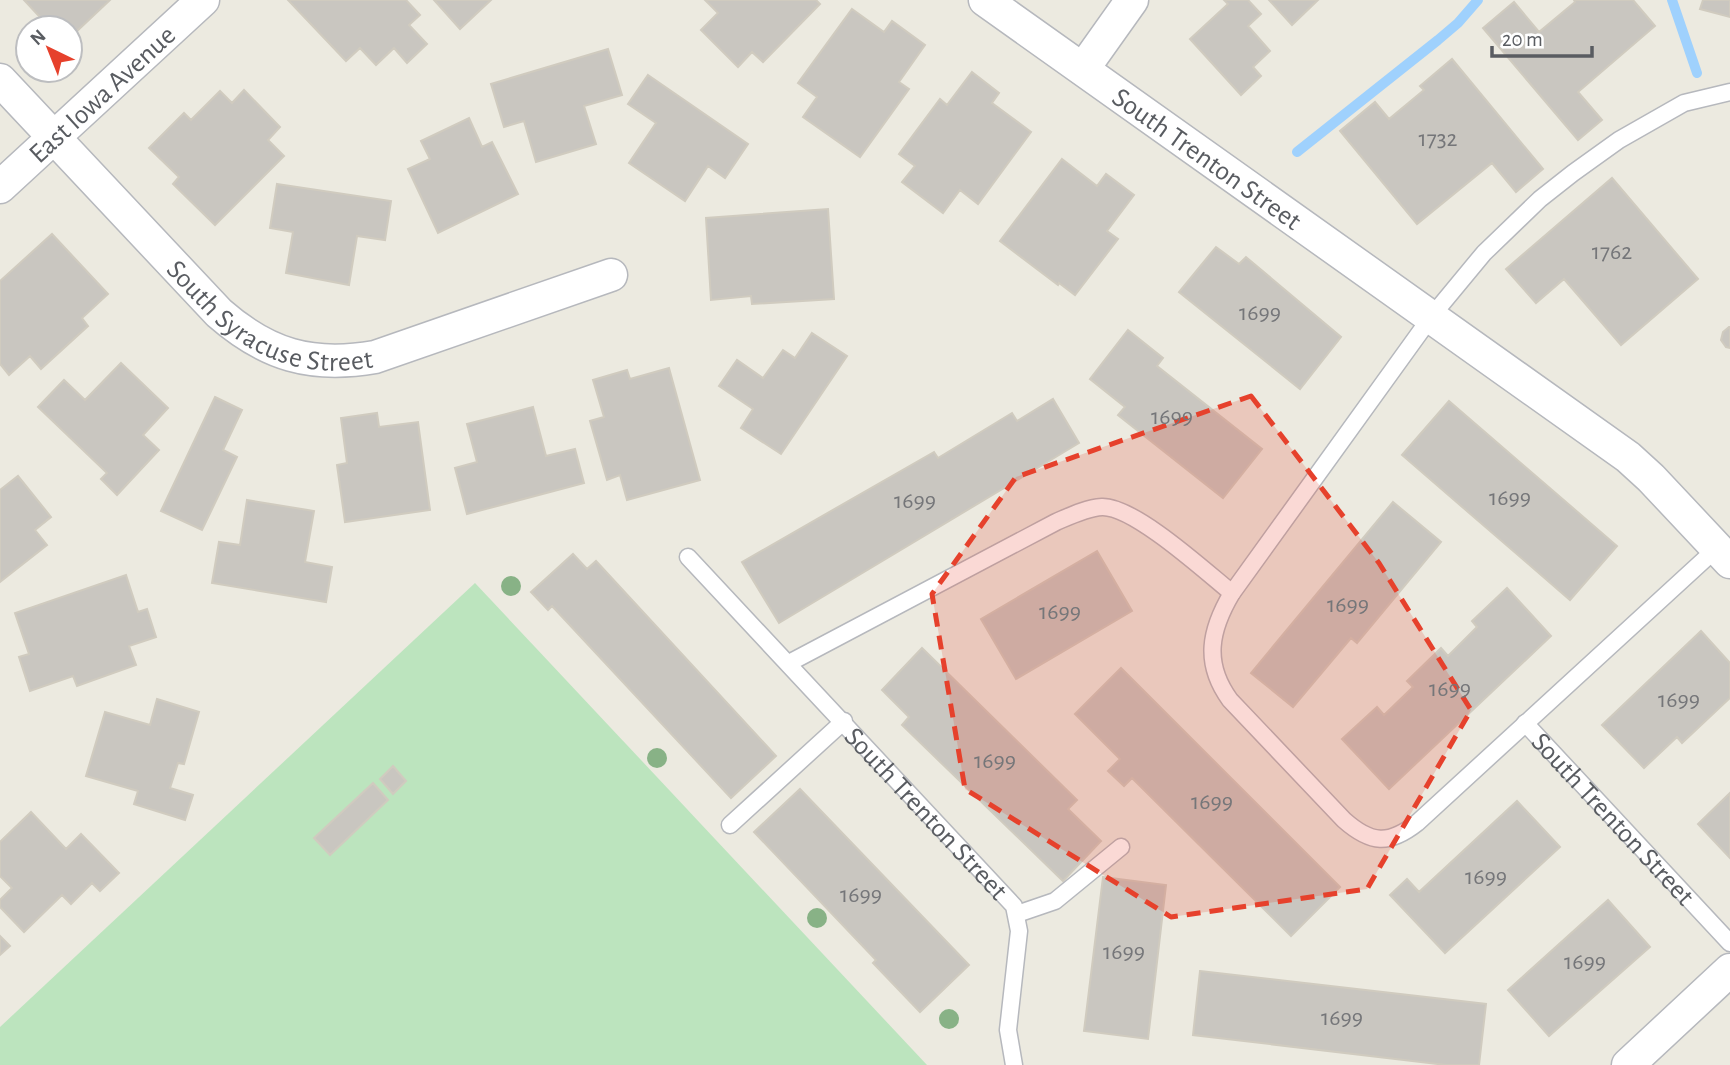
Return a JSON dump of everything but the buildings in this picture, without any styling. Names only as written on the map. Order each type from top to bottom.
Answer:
[{"type":"street","name":"East Iowa Avenue","points":[[0,187],[203,0]]},
{"type":"street","name":"South Trenton Street","points":[[985,0],[1628,457],[1724,555]]},
{"type":"street","points":[[1083,69],[1132,0]]},
{"type":"street","name":"South Syracuse Street","points":[[0,80],[219,313],[262,345],[289,355],[343,362],[375,357],[611,275]]},
{"type":"street","points":[[1628,1065],[1730,970]]},
{"type":"lane","name":"South Trenton Street","points":[[1724,555],[1525,723],[1404,832],[1384,840],[1364,836],[1344,821],[1230,699],[1218,680],[1212,656],[1220,616],[1232,593],[1431,317],[1484,253],[1540,199],[1619,140],[1674,108],[1697,99],[1730,92]]},
{"type":"lane","points":[[789,663],[1056,522],[1092,509],[1114,508],[1133,517],[1232,593]]},
{"type":"lane","name":"South Trenton Street","points":[[688,556],[1014,906],[1018,939],[1008,1030],[1014,1065]]},
{"type":"lane","points":[[730,825],[844,721]]},
{"type":"lane","name":"South Trenton Street","points":[[1525,723],[1730,943]]},
{"type":"lane","points":[[1017,914],[1055,901],[1121,847]]},
{"type":"highlighted area","points":[[1251,396],[1379,563],[1471,710],[1367,889],[1171,917],[965,789],[932,594],[1016,477]]},
{"type":"green space","points":[[475,583],[927,1065],[0,1065],[0,1027]]},
{"type":"waterway","points":[[1297,152],[1438,40],[1458,23],[1478,0]]},
{"type":"waterway","points":[[1672,0],[1697,73]]}]
